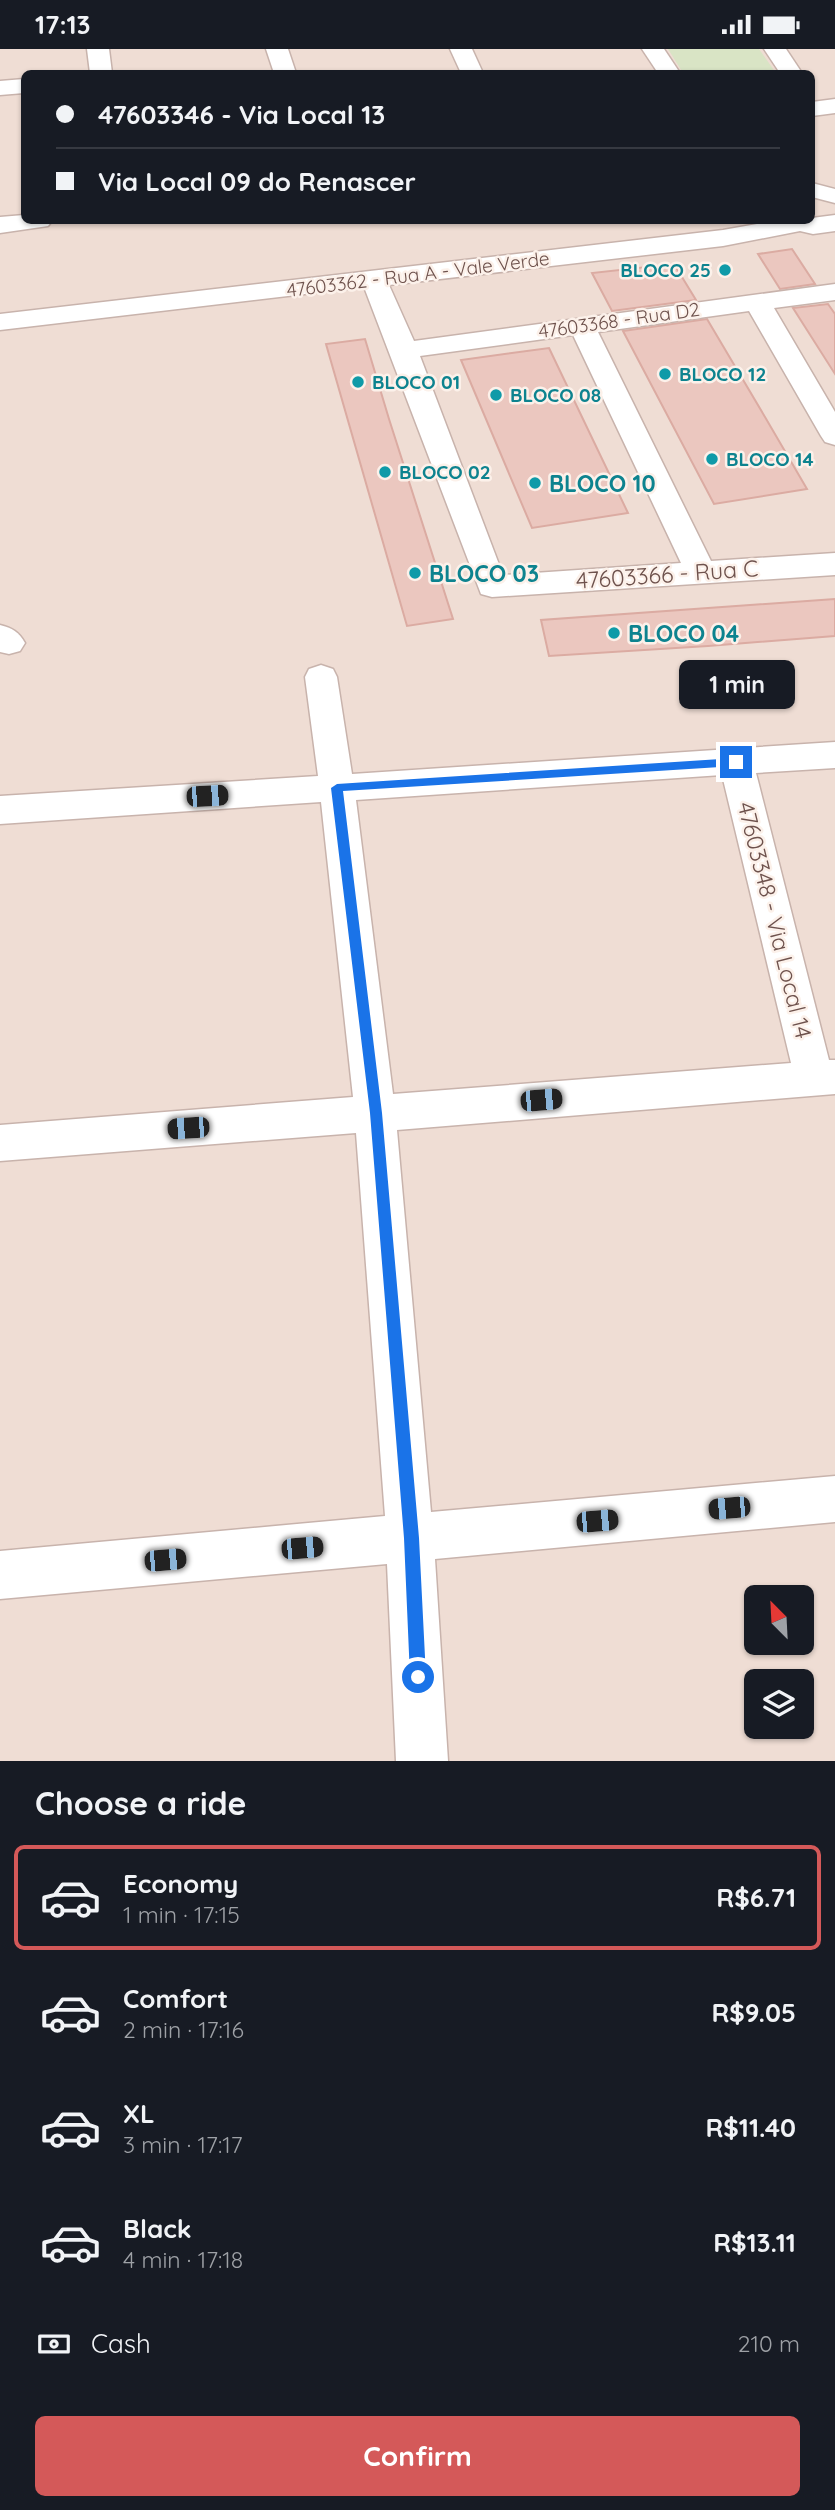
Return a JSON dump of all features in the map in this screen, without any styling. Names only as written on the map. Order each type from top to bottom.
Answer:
[{"type":"street","points":[[98,49],[101,70]]},
{"type":"street","points":[[277,49],[284,70]]},
{"type":"street","points":[[461,49],[471,70]]},
{"type":"street","points":[[653,49],[667,70]]},
{"type":"street","points":[[775,49],[789,70]]},
{"type":"street","points":[[0,88],[21,86]]},
{"type":"street","points":[[815,191],[835,196]]},
{"type":"street","points":[[0,225],[21,223]]},
{"type":"street","name":"47603362 - Rua A - Vale Verde","points":[[805,224],[813,226],[835,223]]},
{"type":"street","points":[[0,315],[371,273],[717,229],[738,224]]},
{"type":"street","name":"47603362 - Rua A - Vale Verde","points":[[0,322],[374,279],[717,229],[774,224]]},
{"type":"street","name":"47603366 - Rua C","points":[[374,279],[404,350],[492,586],[835,564]]},
{"type":"street","name":"47603368 - Rua D2","points":[[404,350],[835,292]]},
{"type":"street","points":[[757,302],[835,436]]},
{"type":"street","points":[[581,325],[701,572]]},
{"type":"street","points":[[321,677],[376,1113],[412,1538],[422,1761]]},
{"type":"street","points":[[0,810],[835,755]]},
{"type":"street","name":"47603348 - Via Local 14","points":[[736,762],[825,1077]]},
{"type":"street","points":[[0,1143],[825,1077]]},
{"type":"street","points":[[0,1575],[835,1499]]},
{"type":"shaded area","points":[[0,49],[835,49],[835,1761],[0,1761]]},
{"type":"green space","points":[[668,49],[759,49],[774,70],[681,70]]},
{"type":"building","points":[[792,249],[815,284],[780,289],[758,254]]},
{"type":"building","points":[[674,264],[696,300],[612,311],[592,273]]},
{"type":"building","points":[[828,304],[835,314],[835,374],[793,308]]},
{"type":"building","points":[[707,319],[807,489],[714,504],[623,331]]},
{"type":"building","points":[[365,339],[453,619],[407,626],[326,344]]},
{"type":"building","points":[[549,348],[628,513],[532,528],[461,360]]},
{"type":"building","points":[[835,599],[835,636],[708,646],[549,656],[541,620]]},
{"type":"place","name":"BLOCO 25","points":[[725,270]]},
{"type":"place","name":"BLOCO 12","points":[[665,374]]},
{"type":"place","name":"BLOCO 01","points":[[358,382]]},
{"type":"place","name":"BLOCO 08","points":[[496,395]]},
{"type":"place","name":"BLOCO 14","points":[[712,459]]},
{"type":"place","name":"BLOCO 02","points":[[385,472]]},
{"type":"place","name":"BLOCO 10","points":[[535,483]]},
{"type":"place","name":"BLOCO 03","points":[[415,573]]},
{"type":"place","name":"BLOCO 04","points":[[614,633]]},
{"type":"route","points":[[418,1677],[412,1538],[376,1113],[337,788],[736,762]]}]
